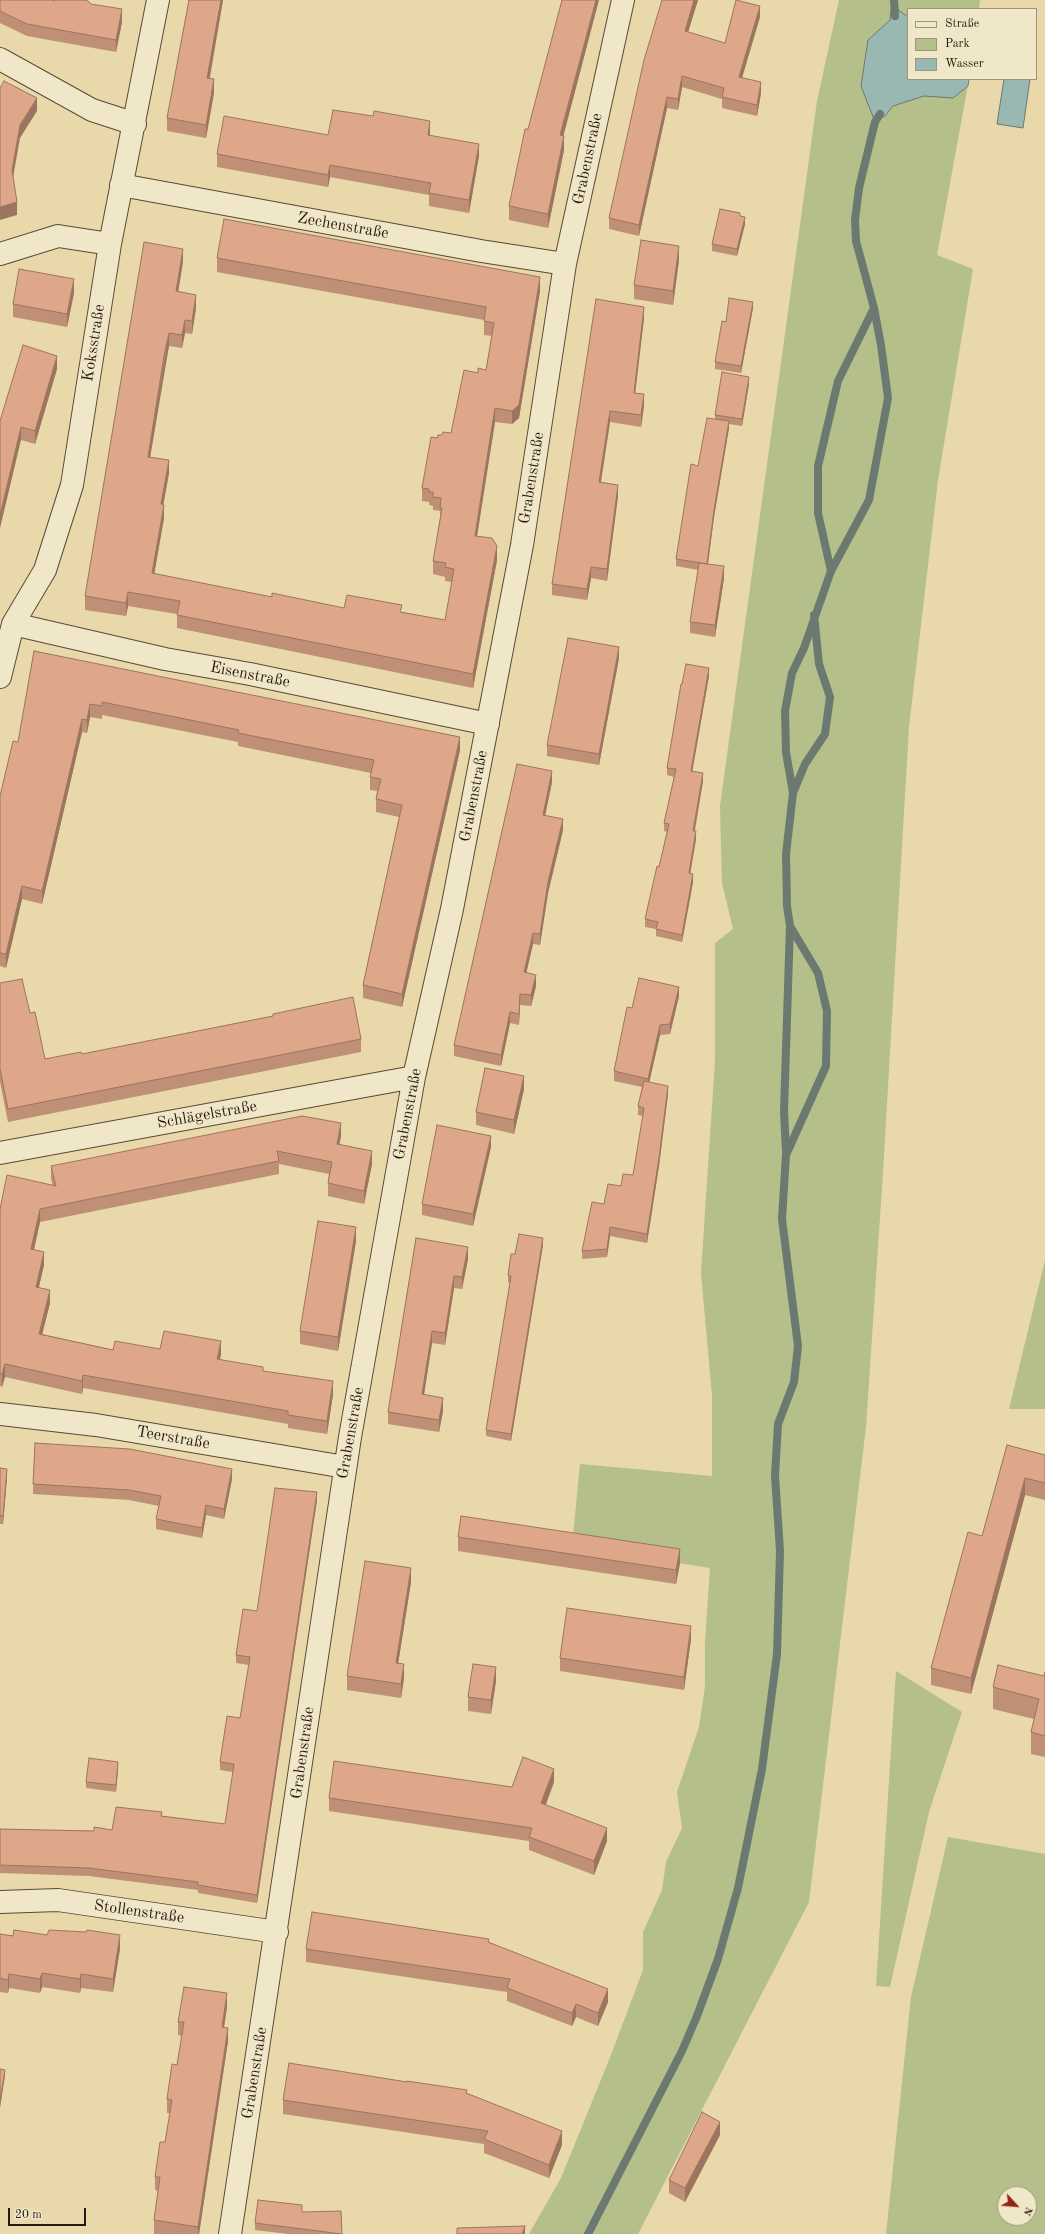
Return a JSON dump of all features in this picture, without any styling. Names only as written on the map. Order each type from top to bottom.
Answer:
[{"type":"street","name":"Koksstraße","points":[[0,677],[13,624],[44,570],[72,485],[110,244],[121,185],[135,124],[158,0]]},
{"type":"street","name":"Grabenstraße","points":[[230,2234],[277,1932],[345,1466],[414,1077],[452,909],[522,545],[565,264],[623,0]]},
{"type":"street","points":[[0,59],[92,110],[135,124]]},
{"type":"street","name":"Zechenstraße","points":[[121,185],[481,251],[565,264]]},
{"type":"street","points":[[0,254],[58,236],[110,244]]},
{"type":"street","name":"Eisenstraße","points":[[13,624],[165,659],[250,674],[488,724]]},
{"type":"street","name":"Schlägelstraße","points":[[0,1153],[414,1077]]},
{"type":"street","name":"Teerstraße","points":[[0,1414],[96,1425],[345,1466]]},
{"type":"street","name":"Stollenstraße","points":[[0,1902],[58,1900],[277,1932]]},
{"type":"green space","points":[[839,0],[980,0],[979,8],[907,8],[907,80],[969,80],[937,255],[973,269],[938,480],[909,727],[883,1172],[866,1427],[809,1902],[638,2234],[529,2234],[561,2178],[609,2060],[643,1970],[643,1932],[662,1890],[666,1862],[682,1828],[677,1792],[699,1727],[705,1686],[705,1642],[710,1568],[572,1546],[580,1464],[712,1476],[712,1396],[701,1273],[715,1061],[715,943],[733,929],[722,883],[720,806],[817,101]]},
{"type":"green space","points":[[1045,1260],[1045,1409],[1009,1409]]},
{"type":"green space","points":[[896,1671],[962,1712],[929,1812],[890,1987],[876,1986]]},
{"type":"green space","points":[[948,1837],[1045,1854],[1045,2234],[886,2234],[911,1997]]},
{"type":"water","points":[[894,7],[907,16],[907,80],[969,80],[968,86],[953,98],[924,96],[893,106],[885,116],[875,122],[861,86],[868,40],[890,20],[891,10]]},
{"type":"water","points":[[1004,80],[1030,80],[1023,128],[997,124]]},
{"type":"building","points":[[0,0],[87,0],[91,4],[122,9],[116,40],[27,24],[0,11]]},
{"type":"building","points":[[189,0],[221,0],[207,78],[214,79],[206,125],[167,118]]},
{"type":"building","points":[[562,0],[596,0],[560,135],[564,136],[548,214],[509,206],[525,129],[528,129]]},
{"type":"building","points":[[662,0],[694,0],[685,31],[725,43],[736,0],[760,6],[739,77],[761,82],[757,105],[722,97],[724,88],[682,76],[678,99],[667,97],[639,225],[609,218],[644,60]]},
{"type":"building","points":[[4,81],[37,98],[20,125],[12,170],[17,202],[0,207],[0,88]]},
{"type":"building","points":[[333,110],[373,116],[374,111],[430,121],[428,135],[479,144],[469,200],[429,193],[431,183],[330,165],[328,175],[217,154],[224,116],[328,135]]},
{"type":"building","points":[[720,209],[740,213],[740,216],[745,217],[737,249],[712,244]]},
{"type":"building","points":[[224,219],[540,277],[519,405],[512,411],[495,408],[475,536],[492,538],[497,546],[473,674],[177,615],[180,601],[128,592],[126,603],[85,596],[144,242],[183,249],[176,291],[196,295],[192,321],[185,320],[182,335],[169,333],[148,457],[169,460],[161,504],[164,505],[152,573],[272,597],[272,593],[344,608],[347,595],[402,605],[400,612],[445,620],[454,569],[445,567],[446,563],[433,561],[442,508],[440,508],[441,498],[433,497],[433,492],[429,492],[429,489],[422,488],[431,437],[437,438],[438,435],[442,435],[443,432],[451,433],[464,370],[478,373],[478,368],[486,370],[494,323],[484,321],[486,307],[217,258]]},
{"type":"building","points":[[641,240],[679,246],[673,291],[634,285]]},
{"type":"building","points":[[19,269],[74,279],[67,314],[13,304]]},
{"type":"building","points":[[729,298],[753,302],[741,366],[715,362],[722,321],[726,322]]},
{"type":"building","points":[[596,299],[644,307],[634,393],[644,394],[641,415],[610,411],[599,482],[618,485],[607,569],[591,567],[587,589],[552,584]]},
{"type":"building","points":[[23,345],[57,356],[35,431],[21,427],[0,515],[0,421]]},
{"type":"building","points":[[722,372],[749,377],[742,419],[715,415]]},
{"type":"building","points":[[707,418],[729,421],[714,510],[707,564],[676,559],[691,464],[698,466]]},
{"type":"building","points":[[699,563],[724,566],[715,625],[690,622]]},
{"type":"building","points":[[568,638],[619,647],[599,754],[547,745]]},
{"type":"building","points":[[34,651],[460,737],[402,994],[363,985],[402,805],[376,799],[381,779],[370,777],[374,760],[238,733],[239,730],[102,702],[102,706],[90,704],[87,720],[82,719],[42,891],[22,886],[6,954],[0,953],[0,796],[13,741],[18,742]]},
{"type":"building","points":[[686,664],[709,668],[691,771],[703,773],[693,831],[696,831],[689,873],[693,874],[682,935],[656,929],[658,922],[645,919],[657,866],[659,867],[669,824],[664,823],[676,769],[667,768],[681,684]]},
{"type":"building","points":[[517,764],[552,771],[543,815],[563,819],[548,882],[540,934],[533,933],[524,972],[536,975],[531,995],[520,994],[519,1014],[510,1012],[501,1055],[454,1045]]},
{"type":"building","points":[[639,978],[679,987],[670,1024],[660,1025],[648,1079],[614,1071],[627,1007],[632,1008]]},
{"type":"building","points":[[22,979],[30,1013],[35,1012],[45,1059],[81,1052],[82,1054],[273,1016],[273,1014],[353,997],[361,1039],[8,1109],[0,1069],[0,983]]},
{"type":"building","points":[[485,1068],[524,1076],[514,1120],[476,1112]]},
{"type":"building","points":[[644,1081],[668,1086],[659,1158],[647,1234],[610,1227],[607,1249],[582,1251],[592,1202],[604,1204],[608,1184],[621,1186],[623,1174],[633,1175],[644,1108],[638,1106]]},
{"type":"building","points":[[302,1116],[341,1123],[337,1144],[372,1151],[364,1191],[328,1183],[332,1162],[277,1151],[279,1161],[40,1209],[31,1249],[44,1252],[36,1287],[50,1290],[39,1334],[113,1350],[115,1341],[160,1349],[164,1331],[221,1341],[217,1359],[263,1367],[263,1371],[333,1381],[327,1421],[288,1415],[288,1411],[83,1375],[82,1381],[5,1364],[2,1374],[0,1374],[0,1209],[7,1175],[56,1186],[51,1166]]},
{"type":"building","points":[[437,1125],[491,1136],[473,1214],[422,1204]]},
{"type":"building","points":[[318,1221],[356,1227],[338,1337],[300,1331]]},
{"type":"building","points":[[519,1234],[543,1238],[511,1434],[486,1430],[511,1276],[508,1275],[511,1254],[515,1254]]},
{"type":"building","points":[[416,1238],[468,1247],[462,1277],[454,1276],[445,1333],[432,1331],[422,1394],[443,1398],[439,1420],[388,1412]]},
{"type":"building","points":[[35,1443],[130,1449],[232,1469],[224,1509],[206,1505],[202,1528],[156,1519],[161,1496],[129,1490],[33,1484]]},
{"type":"building","points":[[1007,1445],[1045,1455],[1045,1483],[1025,1478],[971,1678],[931,1668],[968,1532],[982,1536]]},
{"type":"building","points":[[0,1468],[7,1469],[3,1516],[0,1516]]},
{"type":"building","points":[[275,1488],[317,1492],[257,1895],[198,1885],[198,1882],[89,1868],[0,1865],[0,1829],[94,1831],[94,1827],[112,1830],[116,1807],[162,1812],[161,1816],[225,1824],[234,1764],[220,1762],[227,1716],[240,1718],[250,1657],[236,1655],[243,1609],[257,1611]]},
{"type":"building","points":[[461,1516],[680,1549],[676,1570],[458,1537]]},
{"type":"building","points":[[365,1561],[411,1568],[396,1663],[404,1664],[401,1684],[347,1676]]},
{"type":"building","points":[[567,1608],[691,1626],[684,1677],[560,1658]]},
{"type":"building","points":[[473,1664],[496,1667],[491,1700],[468,1697]]},
{"type":"building","points":[[998,1665],[1044,1676],[1045,1672],[1045,1736],[1031,1732],[1039,1699],[993,1687]]},
{"type":"building","points":[[523,1757],[554,1769],[541,1803],[607,1828],[594,1861],[529,1837],[532,1828],[329,1798],[334,1761],[512,1787]]},
{"type":"building","points":[[89,1758],[118,1762],[116,1785],[86,1782]]},
{"type":"building","points":[[312,1912],[489,1939],[488,1942],[608,1989],[598,2013],[576,2004],[572,2013],[507,1988],[510,1979],[306,1949]]},
{"type":"building","points":[[14,1930],[47,1935],[49,1930],[86,1932],[87,1930],[120,1935],[113,1979],[81,1974],[80,1979],[42,1973],[40,1979],[9,1974],[8,1980],[0,1978],[0,1934],[13,1936]]},
{"type":"building","points":[[184,1987],[227,1993],[222,2027],[228,2028],[198,2227],[154,2220],[160,2177],[155,2177],[160,2142],[165,2142],[172,2100],[167,2099],[172,2064],[177,2065],[184,2022],[178,2022]]},
{"type":"building","points":[[289,2063],[467,2090],[466,2093],[562,2131],[549,2165],[484,2139],[488,2131],[283,2100]]},
{"type":"building","points":[[0,2069],[5,2070],[0,2101]]},
{"type":"building","points":[[702,2112],[720,2122],[685,2188],[669,2180]]},
{"type":"building","points":[[258,2200],[302,2205],[302,2212],[341,2211],[342,2234],[255,2223]]},
{"type":"building","points":[[525,2226],[522,2234],[457,2234],[457,2228]]},
{"type":"waterway","points":[[894,0],[895,16]]},
{"type":"waterway","points":[[793,793],[786,752],[785,711],[792,673],[804,648],[831,571],[869,500],[888,398],[881,345],[874,308],[856,241],[855,220],[859,188],[875,122],[880,114]]},
{"type":"waterway","points":[[831,571],[818,513],[818,466],[838,381],[874,308]]},
{"type":"waterway","points":[[588,2234],[682,2051],[697,2016],[718,1959],[738,1888],[762,1769],[777,1654],[780,1551],[775,1476],[778,1424],[794,1382],[798,1346],[782,1219],[786,1155],[826,1066],[827,1011],[818,973],[790,926],[787,906],[786,854],[793,793],[805,764],[825,734],[830,697],[819,664],[814,615]]},
{"type":"waterway","points":[[786,1152],[784,1111],[790,926]]}]
